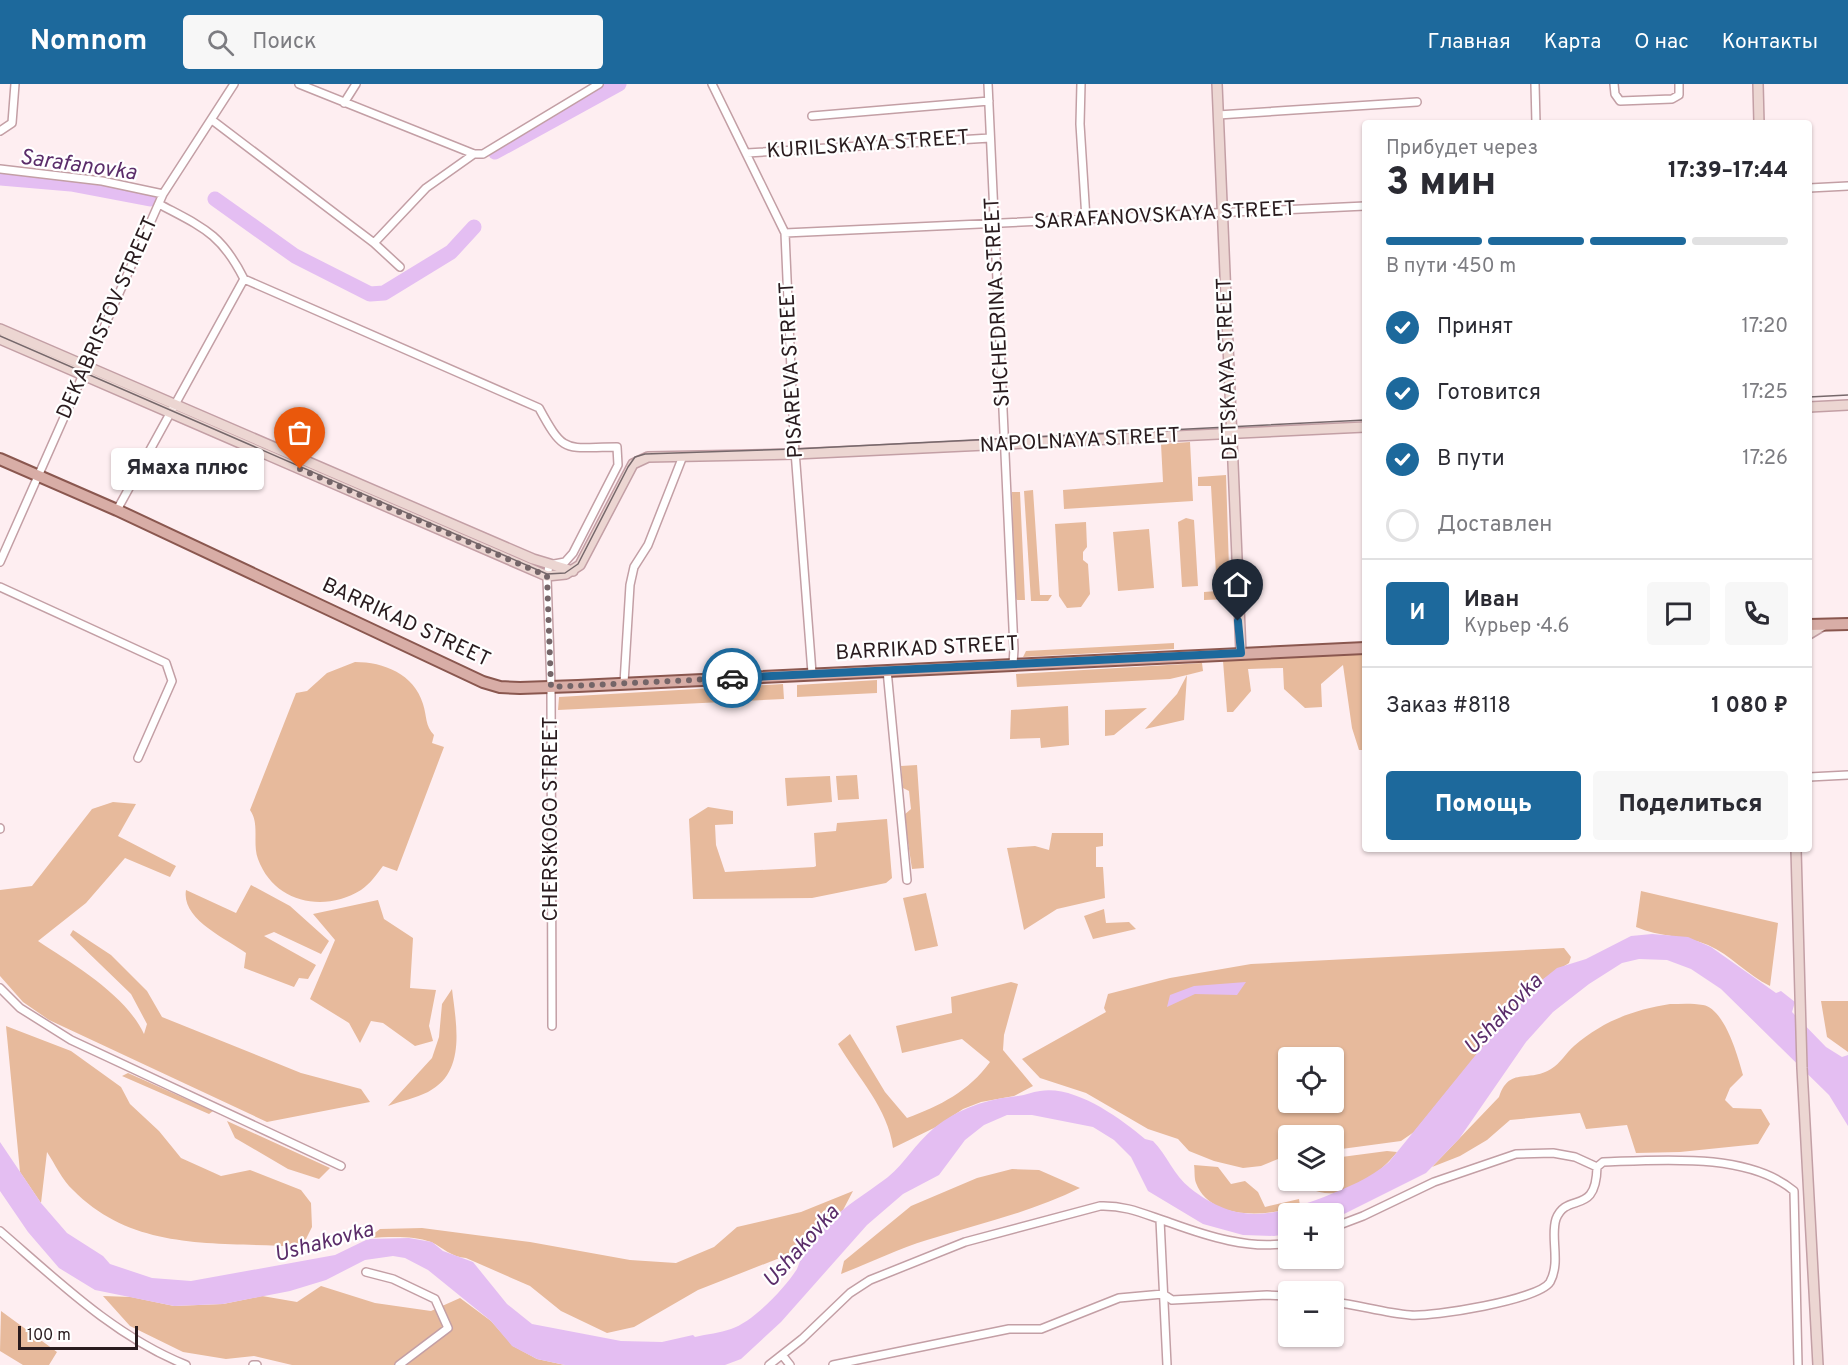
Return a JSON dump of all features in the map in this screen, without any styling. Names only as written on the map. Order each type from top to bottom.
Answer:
[{"type":"main road","name":"BARRIKAD STREET","points":[[0,459],[39,474],[483,682],[500,687],[551,687],[1362,648]]},
{"type":"main road","points":[[1812,625],[1848,624]]},
{"type":"street","points":[[0,131],[12,123],[15,84]]},
{"type":"street","name":"DEKABRISTOV STREET","points":[[0,562],[159,204],[234,84]]},
{"type":"street","points":[[299,84],[474,154],[483,154],[599,84]]},
{"type":"street","points":[[344,103],[356,84]]},
{"type":"street","name":"PISAREVA STREET","points":[[712,84],[785,234],[795,454],[813,674]]},
{"type":"street","name":"SHCHEDRINA STREET","points":[[988,84],[1014,645],[1013,664]]},
{"type":"street","points":[[1081,84],[1080,124],[1086,219]]},
{"type":"street","name":"DETSKAYA STREET","points":[[1217,84],[1241,653]]},
{"type":"street","points":[[1535,84],[1536,120]]},
{"type":"street","points":[[1614,84],[1615,94],[1620,100],[1672,99],[1679,94],[1679,84]]},
{"type":"street","points":[[1758,84],[1759,120]]},
{"type":"street","points":[[812,116],[988,102]]},
{"type":"street","points":[[1218,116],[1417,102]]},
{"type":"street","points":[[212,120],[374,243],[400,267]]},
{"type":"street","name":"KURILSKAYA STREET","points":[[747,153],[990,138]]},
{"type":"street","points":[[374,243],[426,188],[474,154]]},
{"type":"street","points":[[0,169],[102,181],[164,194]]},
{"type":"street","points":[[1812,188],[1848,186]]},
{"type":"street","points":[[159,204],[200,225],[218,238],[233,257],[244,279],[539,408],[554,436],[561,444],[574,447],[617,447],[618,465],[573,552],[565,562],[549,565]]},
{"type":"street","name":"SARAFANOVSKAYA STREET","points":[[785,234],[995,225],[1222,211],[1362,206]]},
{"type":"street","points":[[117,510],[244,279]]},
{"type":"street","points":[[0,329],[85,370],[173,408],[549,565],[573,571]]},
{"type":"street","points":[[0,339],[85,370]]},
{"type":"street","points":[[1812,407],[1848,405]]},
{"type":"street","points":[[173,408],[547,576],[573,571]]},
{"type":"street","name":"NAPOLNAYA STREET","points":[[573,571],[584,558],[633,464],[648,457],[795,454],[1362,428]]},
{"type":"street","points":[[624,683],[630,585],[634,567],[648,545],[682,456]]},
{"type":"street","name":"CHERSKOGO STREET","points":[[549,565],[547,576],[551,687],[552,1026]]},
{"type":"street","points":[[0,587],[166,663],[172,681],[138,758]]},
{"type":"street","points":[[1812,632],[1824,625]]},
{"type":"street","points":[[887,670],[907,880]]},
{"type":"street","points":[[1812,777],[1848,775]]},
{"type":"street","points":[[1796,852],[1798,974],[1818,1365]]},
{"type":"street","points":[[0,988],[20,1008],[71,1040],[341,1166]]},
{"type":"street","points":[[1344,1223],[1434,1182],[1516,1154],[1553,1153],[1575,1157],[1597,1167]]},
{"type":"street","points":[[1344,1304],[1412,1315],[1488,1305],[1545,1289],[1551,1281],[1555,1264],[1555,1222],[1559,1214],[1593,1194],[1596,1187],[1597,1167],[1603,1162],[1718,1162],[1779,1178],[1794,1191],[1798,1365]]},
{"type":"street","points":[[769,1365],[783,1356],[860,1286],[965,1242],[1100,1206],[1119,1206],[1188,1229],[1248,1244],[1278,1245]]},
{"type":"street","points":[[1160,1220],[1167,1365]]},
{"type":"street","points":[[0,1231],[89,1307],[133,1340],[153,1352],[186,1365]]},
{"type":"street","points":[[366,1272],[393,1279],[435,1299],[448,1328],[399,1365]]},
{"type":"street","points":[[833,1365],[1009,1329],[1041,1329],[1119,1298],[1163,1294],[1172,1300],[1278,1296]]},
{"type":"street","points":[[783,1356],[790,1365]]},
{"type":"shaded area","points":[[1190,442],[1193,501],[1064,509],[1063,490],[1163,482],[1161,444]]},
{"type":"shaded area","points":[[1226,475],[1230,599],[1204,600],[1204,592],[1217,591],[1211,486],[1198,486],[1198,477]]},
{"type":"shaded area","points":[[1033,490],[1040,595],[1052,595],[1048,601],[1031,601],[1024,491]]},
{"type":"shaded area","points":[[1012,492],[1020,492],[1025,600],[1017,600],[1015,597]]},
{"type":"shaded area","points":[[1186,518],[1194,520],[1198,586],[1182,587],[1178,522]]},
{"type":"shaded area","points":[[1086,522],[1087,547],[1083,552],[1083,560],[1088,564],[1090,594],[1081,607],[1067,608],[1059,596],[1055,524]]},
{"type":"shaded area","points":[[1149,529],[1154,588],[1118,591],[1113,532]]},
{"type":"shaded area","points":[[1174,643],[1174,649],[1023,657],[1026,651]]},
{"type":"shaded area","points":[[1362,654],[1362,750],[1359,750],[1352,728],[1343,665],[1321,684],[1322,707],[1305,708],[1284,689],[1283,668],[1248,669],[1251,691],[1233,712],[1227,712],[1223,661]]},
{"type":"shaded area","points":[[355,662],[387,667],[413,685],[419,694],[428,724],[434,735],[432,743],[444,747],[397,871],[383,866],[364,888],[347,897],[332,901],[302,900],[276,886],[266,874],[256,853],[255,821],[250,810],[296,693],[307,691],[327,673]]},
{"type":"shaded area","points":[[1202,663],[1203,671],[1170,679],[1017,687],[1016,674]]},
{"type":"shaded area","points":[[1187,675],[1184,720],[1145,729],[1177,694]]},
{"type":"shaded area","points":[[877,680],[877,693],[797,697],[797,685]]},
{"type":"shaded area","points":[[783,684],[784,699],[558,710],[559,697]]},
{"type":"shaded area","points":[[1068,706],[1069,745],[1041,748],[1040,738],[1010,739],[1011,710]]},
{"type":"shaded area","points":[[1147,708],[1114,735],[1105,736],[1105,710]]},
{"type":"shaded area","points":[[917,765],[924,868],[912,869],[904,815],[911,809],[909,791],[903,788],[901,766]]},
{"type":"shaded area","points":[[857,775],[859,799],[838,800],[836,776]]},
{"type":"shaded area","points":[[830,776],[832,802],[787,806],[785,778]]},
{"type":"shaded area","points":[[113,802],[136,804],[118,836],[176,866],[170,877],[125,858],[86,903],[38,941],[112,993],[144,1034],[147,1024],[131,994],[70,935],[73,930],[111,955],[147,991],[162,1017],[301,1073],[361,1089],[370,1102],[267,1122],[49,1020],[23,1002],[0,976],[0,890],[32,886],[92,809]]},
{"type":"shaded area","points":[[708,807],[733,811],[733,824],[715,825],[716,845],[725,872],[814,867],[816,866],[814,833],[836,831],[837,823],[887,819],[892,878],[886,883],[812,898],[693,899],[689,819]]},
{"type":"shaded area","points":[[1052,833],[1103,833],[1103,846],[1096,847],[1096,867],[1103,867],[1105,898],[1057,909],[1024,930],[1007,848],[1035,846],[1049,850]]},
{"type":"shaded area","points":[[251,885],[290,906],[329,941],[321,954],[274,932],[264,936],[316,965],[308,979],[299,978],[294,987],[244,968],[246,953],[206,927],[190,910],[186,900],[186,890],[236,913]]},
{"type":"shaded area","points":[[1641,891],[1778,923],[1770,986],[1708,945],[1636,927]]},
{"type":"shaded area","points":[[926,893],[938,946],[915,951],[903,898]]},
{"type":"shaded area","points":[[378,900],[384,919],[413,938],[410,988],[436,990],[429,1026],[433,1041],[415,1046],[383,1023],[371,1021],[360,1043],[349,1023],[310,999],[335,940],[313,914]]},
{"type":"shaded area","points":[[1104,909],[1106,923],[1129,922],[1136,929],[1093,939],[1084,916]]},
{"type":"shaded area","name":"Ushakovka","points":[[1652,934],[1688,937],[1711,947],[1776,993],[1781,991],[1795,1002],[1792,1012],[1826,1047],[1842,1057],[1848,1055],[1848,1126],[1829,1095],[1721,989],[1691,969],[1667,960],[1639,959],[1622,963],[1589,984],[1553,1012],[1526,1042],[1459,1139],[1426,1173],[1344,1214],[1344,1203],[1306,1203],[1344,1191],[1344,1189],[1366,1178],[1389,1162],[1487,1041],[1542,980],[1557,968],[1586,959],[1631,936]]},
{"type":"shaded area","points":[[1564,948],[1571,957],[1569,963],[1542,980],[1487,1042],[1414,1132],[1401,1141],[1344,1149],[1344,1125],[1278,1125],[1278,1159],[1261,1166],[1243,1168],[1214,1161],[1189,1151],[1178,1139],[1148,1129],[1086,1093],[1040,1078],[1022,1059],[1106,1012],[1104,1008],[1108,994],[1170,978],[1251,964]]},
{"type":"shaded area","points":[[1011,982],[1018,984],[1004,1035],[1003,1050],[1033,1086],[1014,1096],[981,1102],[963,1109],[936,1127],[893,1148],[890,1133],[879,1106],[838,1044],[850,1034],[885,1092],[907,1118],[953,1096],[973,1081],[990,1062],[962,1039],[902,1053],[896,1026],[952,1013],[951,997]]},
{"type":"shaded area","points":[[1246,982],[1237,995],[1195,994],[1167,1007],[1170,995],[1194,986]]},
{"type":"shaded area","points":[[452,989],[456,1046],[449,1072],[428,1092],[388,1106],[432,1058],[439,1037],[442,1004]]},
{"type":"shaded area","points":[[1821,1001],[1848,1001],[1848,1052],[1827,1037]]},
{"type":"shaded area","points":[[1670,1004],[1703,1005],[1711,1008],[1724,1024],[1743,1075],[1730,1088],[1725,1100],[1733,1108],[1761,1109],[1770,1124],[1758,1144],[1680,1152],[1636,1153],[1627,1125],[1586,1129],[1580,1113],[1510,1120],[1487,1140],[1460,1156],[1432,1167],[1499,1097],[1508,1082],[1514,1078],[1535,1075],[1551,1069],[1574,1046],[1607,1023],[1631,1013]]},
{"type":"shaded area","points":[[6,1026],[71,1051],[121,1087],[130,1104],[159,1131],[181,1158],[221,1176],[250,1170],[301,1190],[311,1203],[312,1227],[302,1247],[181,1240],[152,1235],[124,1225],[98,1211],[73,1190],[47,1152],[41,1203],[20,1172]]},
{"type":"shaded area","points":[[128,1073],[213,1111],[209,1114],[122,1076]]},
{"type":"shaded area","name":"Ushakovka","points":[[1054,1090],[1082,1098],[1110,1113],[1145,1139],[1153,1141],[1179,1178],[1207,1200],[1240,1213],[1278,1212],[1278,1235],[1243,1235],[1203,1224],[1148,1191],[1131,1157],[1114,1140],[1093,1127],[1032,1115],[1007,1115],[984,1125],[965,1140],[939,1175],[903,1194],[867,1225],[781,1322],[741,1359],[725,1365],[565,1365],[537,1359],[512,1346],[491,1321],[428,1270],[405,1258],[393,1256],[365,1260],[326,1280],[290,1291],[223,1304],[174,1306],[95,1290],[59,1268],[28,1232],[0,1191],[0,1142],[41,1203],[67,1233],[103,1256],[110,1264],[152,1278],[191,1281],[335,1255],[368,1239],[409,1238],[432,1242],[443,1251],[473,1262],[507,1304],[532,1324],[621,1341],[662,1342],[693,1335],[695,1337],[722,1332],[740,1325],[758,1312],[792,1277],[805,1250],[822,1227],[888,1177],[934,1128],[963,1110],[995,1099]]},
{"type":"shaded area","points":[[227,1121],[330,1168],[319,1179],[288,1169],[235,1138]]},
{"type":"shaded area","points":[[1387,1151],[1397,1152],[1385,1166],[1369,1178],[1344,1191],[1344,1157]]},
{"type":"shaded area","points":[[1194,1165],[1218,1167],[1231,1184],[1245,1181],[1258,1192],[1265,1207],[1278,1204],[1278,1211],[1242,1213],[1228,1210],[1214,1204],[1204,1196],[1195,1179]]},
{"type":"shaded area","points":[[1012,1169],[1039,1170],[1080,1188],[1024,1211],[916,1244],[841,1274],[844,1261],[911,1206],[977,1178]]},
{"type":"shaded area","points":[[853,1191],[843,1210],[805,1248],[698,1290],[634,1327],[607,1333],[561,1311],[530,1286],[452,1254],[431,1242],[408,1237],[368,1238],[380,1229],[422,1228],[530,1242],[630,1260],[676,1263],[714,1247],[737,1227],[801,1212]]},
{"type":"shaded area","points":[[1315,1191],[1344,1191],[1335,1193]]},
{"type":"shaded area","points":[[1299,1199],[1300,1203],[1282,1203]]},
{"type":"shaded area","points":[[321,1286],[375,1303],[431,1311],[460,1298],[491,1321],[513,1346],[537,1359],[565,1365],[292,1365],[254,1356],[226,1359],[183,1352],[130,1326],[103,1296],[131,1297],[174,1306],[223,1304],[262,1296],[297,1302]]},
{"type":"shaded area","points":[[1,1311],[57,1352],[49,1365],[23,1365],[0,1351]]},
{"type":"waterway","points":[[495,152],[619,84]]},
{"type":"waterway","name":"Sarafanovka","points":[[0,178],[71,184],[150,199]]},
{"type":"waterway","name":"Sarafanovka","points":[[215,199],[295,256],[370,294],[384,293],[451,252],[474,227]]},
{"type":"tram line","points":[[0,336],[547,574],[565,573],[578,564],[628,467],[635,457],[645,454],[795,449],[1362,420]]},
{"type":"tram line","points":[[1812,397],[1848,395]]},
{"type":"way so far","points":[[300,469],[535,573],[547,576],[551,687],[732,678]]},
{"type":"place","name":"Ямаха плюс","points":[[300,469]]},
{"type":"route","points":[[732,678],[1241,653],[1238,621]]}]
